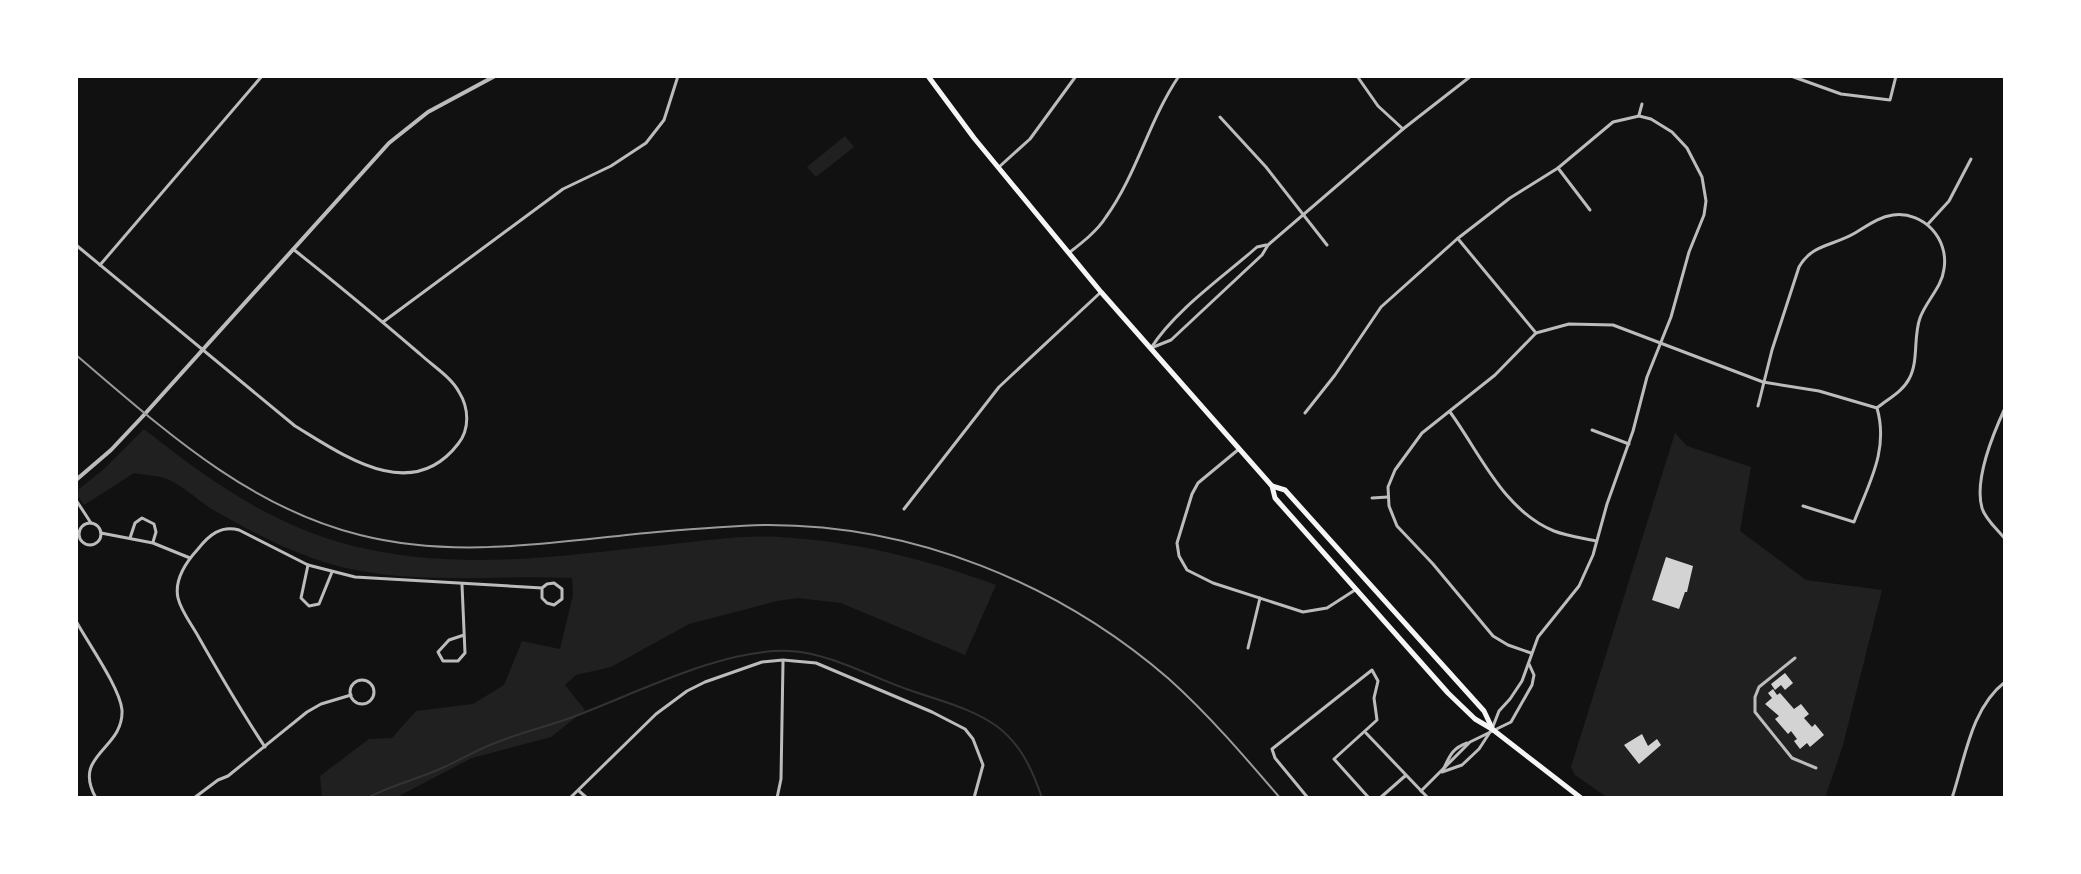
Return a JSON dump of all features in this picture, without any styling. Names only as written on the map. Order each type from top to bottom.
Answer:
[{"type":"main road","points":[[928,76],[1101,292],[1272,486],[1275,498],[1448,693],[1475,719],[1581,798]]},
{"type":"main road","points":[[1272,486],[1285,490],[1484,711],[1492,729]]},
{"type":"street","points":[[100,265],[262,76]]},
{"type":"street","points":[[76,480],[111,450],[400,133],[428,112],[495,76]]},
{"type":"street","points":[[383,322],[568,185],[611,166],[646,143],[664,120],[678,76]]},
{"type":"street","points":[[999,167],[1030,139],[1076,76]]},
{"type":"street","points":[[1070,252],[1106,218],[1122,191],[1154,118],[1179,76]]},
{"type":"street","points":[[1357,76],[1378,106],[1403,129]]},
{"type":"street","points":[[1151,348],[1171,340],[1262,255],[1268,245],[1403,129],[1471,76]]},
{"type":"street","points":[[1791,76],[1841,94],[1890,100],[1896,76]]},
{"type":"street","points":[[1639,116],[1642,104]]},
{"type":"street","points":[[1305,413],[1335,375],[1374,316],[1457,239],[1510,198],[1558,168],[1613,122],[1639,116],[1664,125],[1687,148],[1702,177],[1706,201],[1704,215],[1689,252],[1671,317],[1647,377],[1593,555],[1579,586],[1538,637],[1516,691],[1499,711],[1479,749],[1462,765],[1442,772]]},
{"type":"street","points":[[1220,117],[1266,167],[1327,245]]},
{"type":"street","points":[[1928,224],[1949,201],[1971,159]]},
{"type":"street","points":[[1558,168],[1590,210]]},
{"type":"street","points":[[1758,406],[1799,267],[1805,257],[1820,246],[1846,238],[1882,217],[1907,215],[1928,224],[1941,242],[1944,271],[1918,322],[1909,381],[1877,408]]},
{"type":"street","points":[[1457,239],[1536,333]]},
{"type":"street","points":[[76,245],[295,426],[349,459],[378,470],[407,472],[423,469],[443,459],[457,445],[465,430],[467,411],[455,386],[293,249]]},
{"type":"street","points":[[1151,348],[1161,333],[1212,286],[1257,247],[1268,245]]},
{"type":"street","points":[[904,509],[999,387],[1101,292]]},
{"type":"street","points":[[1531,653],[1493,636],[1397,526],[1388,497],[1390,478],[1422,433],[1495,375],[1536,333],[1569,324],[1613,325],[1763,382],[1819,391],[1877,408]]},
{"type":"street","points":[[1803,506],[1854,522],[1877,466],[1882,443],[1882,425],[1877,408]]},
{"type":"street","points":[[2005,408],[1991,438],[1980,489],[1982,511],[2005,539]]},
{"type":"street","points":[[1450,412],[1511,501],[1526,515],[1554,531],[1596,541]]},
{"type":"street","points":[[1592,430],[1629,444]]},
{"type":"street","points":[[1239,449],[1198,483],[1177,543],[1179,556],[1187,570],[1196,577],[1303,612],[1327,608],[1355,590]]},
{"type":"street","points":[[1372,498],[1388,497]]},
{"type":"street","points":[[76,500],[101,533],[96,543],[88,544],[82,541],[78,530],[91,523]]},
{"type":"street","points":[[130,538],[135,523],[142,518],[147,519],[155,528],[153,543]]},
{"type":"street","points":[[265,747],[178,598],[179,581],[190,558],[218,530],[229,528],[308,565],[332,572],[388,581],[462,585],[542,588],[551,583],[562,589],[562,599],[554,605],[547,603],[542,598],[542,588]]},
{"type":"street","points":[[101,533],[153,543],[190,558]]},
{"type":"street","points":[[76,546],[82,541]]},
{"type":"street","points":[[308,565],[301,598],[309,606],[319,604],[332,572]]},
{"type":"street","points":[[462,585],[465,653],[458,661],[443,661],[438,652],[442,645],[464,635]]},
{"type":"street","points":[[1248,648],[1260,598]]},
{"type":"street","points":[[76,621],[116,690],[122,710],[115,736],[90,767],[89,786],[96,798]]},
{"type":"street","points":[[1795,658],[1759,687],[1755,712],[1792,758],[1816,768]]},
{"type":"street","points":[[777,798],[781,770],[783,660]]},
{"type":"street","points":[[570,798],[656,714],[687,691],[762,662],[783,660],[816,663],[965,729],[973,739],[983,765],[974,798]]},
{"type":"street","points":[[1421,791],[1470,742],[1511,722],[1529,693],[1534,675],[1529,664]]},
{"type":"street","points":[[1308,798],[1275,758],[1272,749],[1372,670],[1378,681],[1374,698],[1377,720],[1334,759],[1369,798]]},
{"type":"street","points":[[359,681],[368,682],[374,690],[372,698],[365,703],[357,702],[351,695],[352,686],[359,681]]},
{"type":"street","points":[[1952,798],[1982,706],[1992,691],[2005,682]]},
{"type":"street","points":[[194,798],[228,776],[307,712],[351,695]]},
{"type":"street","points":[[1366,733],[1428,798]]},
{"type":"street","points":[[1380,798],[1405,776]]},
{"type":"street","points":[[579,791],[587,798]]},
{"type":"shaded area","points":[[845,136],[854,147],[816,177],[807,167]]},
{"type":"shaded area","points":[[144,429],[217,483],[268,513],[324,537],[393,554],[471,560],[509,559],[722,539],[779,537],[889,553],[996,585],[965,655],[841,603],[798,598],[777,601],[689,624],[611,667],[576,675],[565,685],[585,710],[551,737],[472,758],[395,798],[322,798],[320,776],[369,739],[392,738],[416,711],[473,704],[504,685],[522,641],[560,649],[573,595],[572,578],[410,577],[346,568],[275,543],[210,508],[164,478],[134,473],[84,505],[78,496],[79,489]]},
{"type":"shaded area","points":[[1675,433],[1687,446],[1751,467],[1740,531],[1806,580],[1882,590],[1843,745],[1825,798],[1608,798],[1575,775],[1571,767]]},
{"type":"building","points":[[1666,557],[1693,566],[1679,609],[1652,600]]},
{"type":"building","points":[[1785,673],[1793,683],[1785,690],[1781,685],[1775,690],[1771,684]]},
{"type":"building","points":[[1773,689],[1794,709],[1801,704],[1809,714],[1804,718],[1812,727],[1815,724],[1824,735],[1810,747],[1807,743],[1800,749],[1791,731],[1788,734],[1775,719],[1779,716],[1765,704],[1772,698],[1768,693]]},
{"type":"building","points":[[1642,734],[1648,746],[1657,739],[1661,745],[1639,764],[1624,745]]},
{"type":"waterway","points":[[367,798],[495,743],[570,718],[678,675],[735,657],[789,651],[837,661],[980,716],[1010,738],[1022,753],[1042,798]]},
{"type":"railway","points":[[76,355],[174,437],[243,485],[319,522],[360,535],[397,542],[471,547],[724,527],[820,527],[875,535],[929,548],[981,566],[1080,614],[1126,645],[1198,707],[1280,798]]}]
